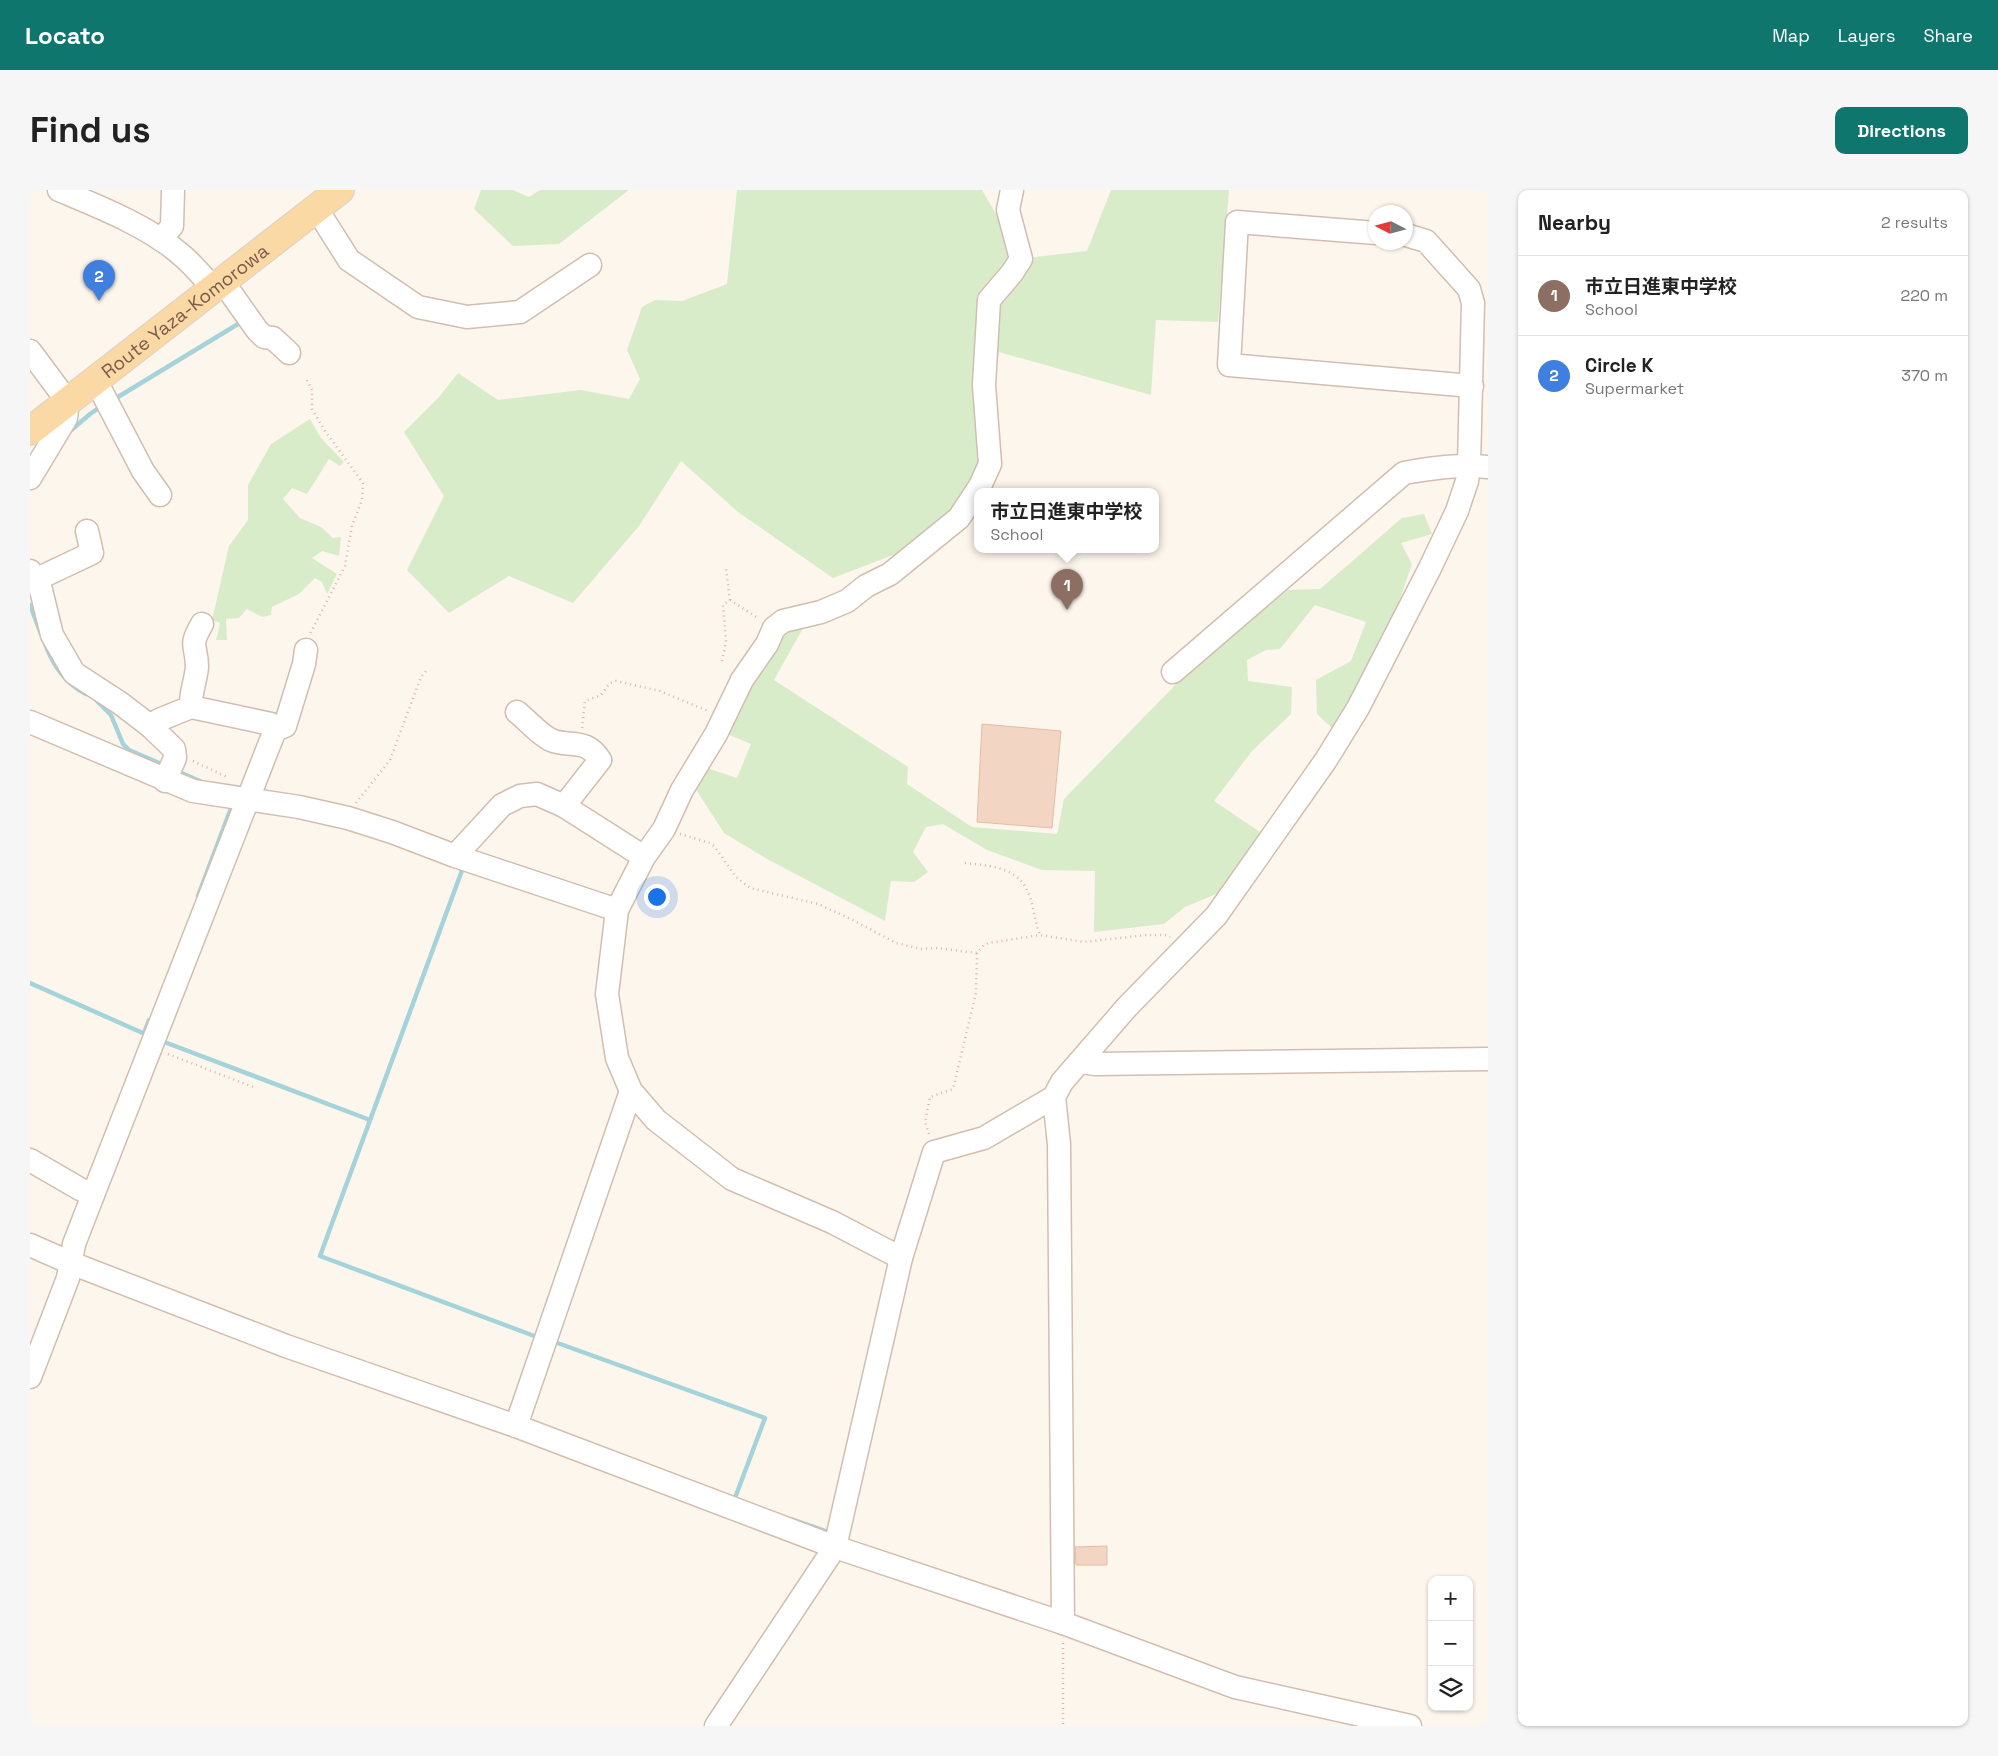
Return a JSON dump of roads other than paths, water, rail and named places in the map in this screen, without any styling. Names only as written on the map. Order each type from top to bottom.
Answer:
[{"type":"main road","name":"Route Yaza-Komorowa","points":[[30,432],[340,190]]},
{"type":"street","points":[[59,190],[117,216],[161,240],[219,285],[264,337],[273,338],[289,353]]},
{"type":"street","points":[[161,240],[172,226],[173,190]]},
{"type":"street","points":[[979,488],[990,464],[984,385],[989,300],[1012,273],[1021,259],[1008,210],[1012,190]]},
{"type":"street","points":[[316,208],[349,260],[418,307],[467,317],[520,312],[590,265]]},
{"type":"street","points":[[1368,232],[1237,222],[1229,365],[1472,386]]},
{"type":"street","points":[[716,1726],[835,1547],[902,1258],[934,1152],[984,1138],[1054,1097],[1062,1082],[1082,1062],[1128,1007],[1216,916],[1326,760],[1358,708],[1457,511],[1466,481],[1478,466],[1472,386],[1481,303],[1426,241],[1413,237]]},
{"type":"street","points":[[30,350],[68,402],[66,418],[30,478]]},
{"type":"street","points":[[96,381],[143,471],[160,495]]},
{"type":"street","points":[[1173,672],[1404,473],[1433,468],[1478,466]]},
{"type":"street","points":[[902,1258],[832,1222],[732,1179],[656,1120],[631,1091],[616,1058],[607,994],[617,910],[644,857],[664,829],[682,790],[724,718],[742,680],[767,644],[774,628],[783,621],[821,612],[847,601],[866,586],[890,574],[958,518],[974,495]]},
{"type":"street","points":[[87,530],[92,553],[33,575],[40,586],[52,635],[74,673],[120,703],[150,726],[174,749],[175,758],[165,780]]},
{"type":"street","points":[[191,707],[190,701],[197,666],[193,644],[202,624]]},
{"type":"street","points":[[30,1377],[68,1278],[74,1244],[275,730],[285,726],[304,664],[306,650]]},
{"type":"street","points":[[150,726],[159,720],[191,707],[271,724],[275,730]]},
{"type":"street","points":[[517,712],[552,740],[578,744],[595,751],[600,760],[564,806]]},
{"type":"street","points":[[30,722],[192,791],[300,807],[351,819],[617,910]]},
{"type":"street","points":[[455,856],[502,805],[520,796],[537,794],[564,806],[644,857]]},
{"type":"street","points":[[1082,1062],[1095,1064],[1488,1059]]},
{"type":"street","points":[[516,1426],[631,1091]]},
{"type":"street","points":[[1054,1097],[1059,1144],[1063,1623]]},
{"type":"street","points":[[30,1160],[93,1195]]},
{"type":"street","points":[[30,1245],[70,1263],[286,1346],[516,1426],[835,1547],[1063,1623],[1235,1687],[1410,1726]]},
{"type":"waterway","points":[[113,400],[243,321]]},
{"type":"waterway","points":[[69,432],[102,406]]},
{"type":"waterway","points":[[30,605],[41,634]]},
{"type":"waterway","points":[[44,641],[60,672],[78,690],[86,694]]},
{"type":"waterway","points":[[95,699],[111,715],[123,744],[129,750],[166,766]]},
{"type":"waterway","points":[[177,771],[202,782]]},
{"type":"waterway","points":[[198,896],[233,803]]},
{"type":"waterway","points":[[464,865],[320,1256],[537,1337]]},
{"type":"waterway","points":[[30,983],[145,1034]]},
{"type":"waterway","points":[[144,1033],[149,1020]]},
{"type":"waterway","points":[[159,1040],[370,1120]]},
{"type":"waterway","points":[[552,1341],[765,1418],[735,1498],[737,1499]]},
{"type":"waterway","points":[[791,1519],[831,1533]]},
{"type":"place","name":"Circle K","points":[[99,301]]},
{"type":"place","name":"市立日進東中学校","points":[[1067,610]]}]
